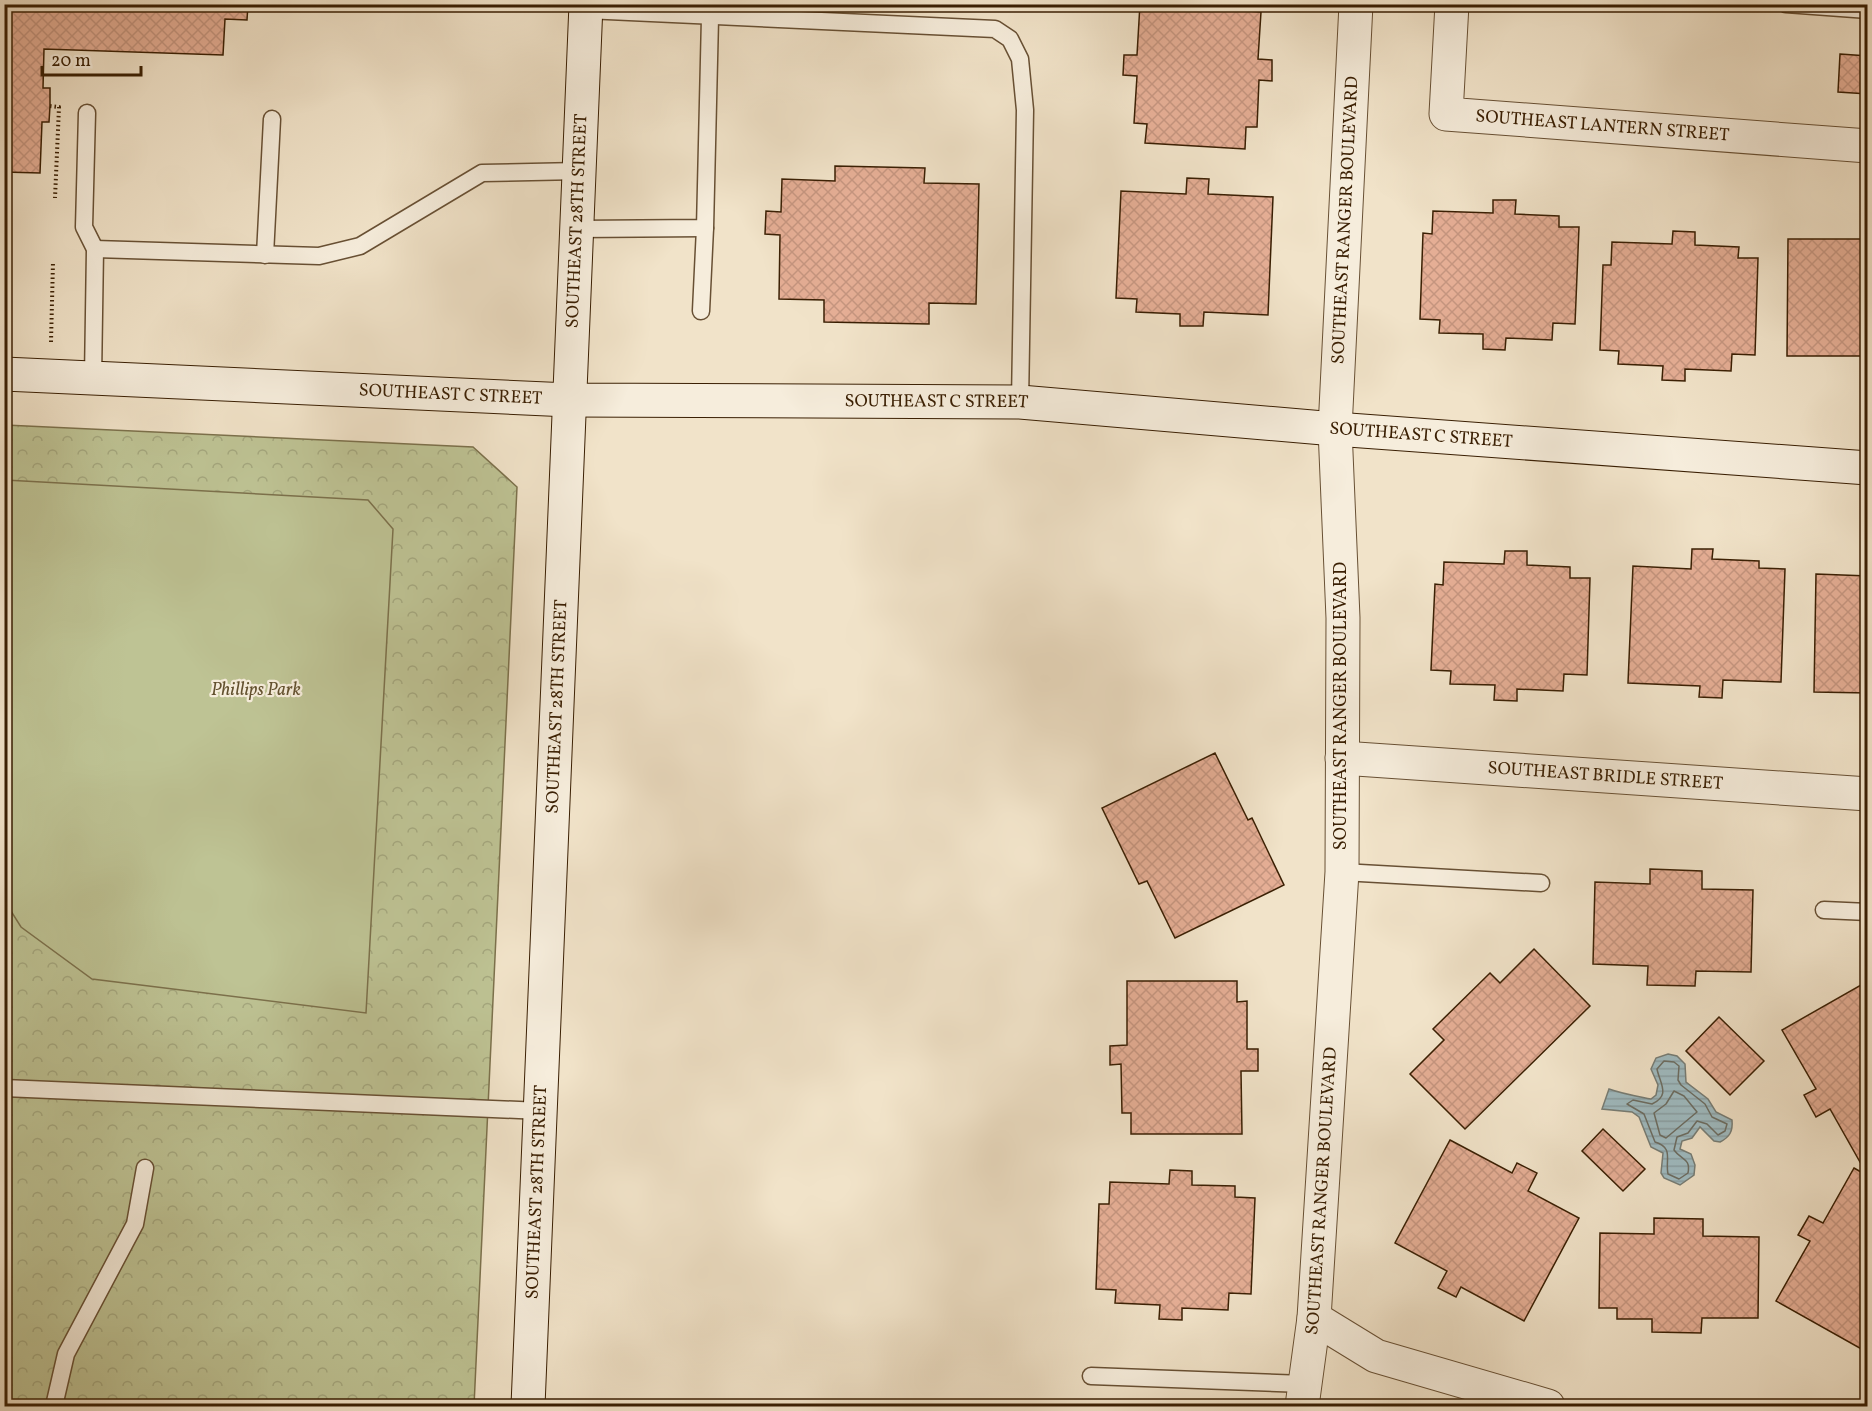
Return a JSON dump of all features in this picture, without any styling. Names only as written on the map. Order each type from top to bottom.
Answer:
[{"type":"street","name":"SOUTHEAST RANGER BOULEVARD","points":[[1303,1395],[1314,1318],[1342,872],[1343,618],[1335,429],[1356,4]]},
{"type":"street","name":"SOUTHEAST LANTERN STREET","points":[[1452,4],[1446,114],[1868,146]]},
{"type":"street","name":"SOUTHEAST 28TH STREET","points":[[528,1407],[586,8]]},
{"type":"street","name":"SOUTHEAST C STREET","points":[[4,374],[569,400],[1020,402],[1335,429],[1868,468]]},
{"type":"street","name":"SOUTHEAST BRIDLE STREET","points":[[1342,758],[1868,794]]},
{"type":"street","points":[[1314,1318],[1376,1356],[1548,1407]]},
{"type":"lane","points":[[1786,4],[1868,10]]},
{"type":"lane","points":[[586,8],[710,18],[995,29],[1010,39],[1020,59],[1024,110],[1020,402]]},
{"type":"lane","points":[[701,311],[710,18]]},
{"type":"lane","points":[[87,113],[84,227],[95,249],[93,378]]},
{"type":"lane","points":[[265,255],[272,119]]},
{"type":"lane","points":[[95,249],[319,256],[360,246],[482,173],[579,171]]},
{"type":"lane","points":[[576,229],[705,228]]},
{"type":"lane","points":[[1342,872],[1541,884]]},
{"type":"lane","points":[[1824,910],[1868,912]]},
{"type":"lane","points":[[4,1088],[541,1111]]},
{"type":"lane","points":[[54,1407],[66,1354],[135,1224],[145,1168]]},
{"type":"lane","points":[[1091,1376],[1303,1395]]},
{"type":"path","points":[[50,106],[59,107],[55,198]]},
{"type":"path","points":[[51,342],[53,262]]},
{"type":"green space","name":"Phillips Park","points":[[5,425],[473,447],[517,487],[474,1406],[5,1406]]},
{"type":"green space","points":[[5,480],[368,500],[393,529],[366,1013],[92,979],[21,927],[4,900]]},
{"type":"water","points":[[1668,1054],[1677,1056],[1685,1064],[1686,1082],[1708,1099],[1716,1112],[1732,1120],[1730,1133],[1720,1142],[1714,1141],[1700,1127],[1692,1138],[1682,1141],[1680,1149],[1691,1154],[1695,1165],[1694,1175],[1680,1185],[1664,1178],[1661,1173],[1663,1153],[1651,1147],[1639,1117],[1632,1112],[1602,1109],[1609,1089],[1651,1099],[1656,1095],[1658,1085],[1651,1069],[1656,1058]]},
{"type":"building","points":[[4,4],[248,4],[247,20],[225,19],[223,55],[44,49],[43,88],[50,88],[50,106],[49,122],[42,122],[40,173],[4,172]]},
{"type":"building","points":[[1140,4],[1249,4],[1249,11],[1261,12],[1258,59],[1272,60],[1272,81],[1259,80],[1257,127],[1246,127],[1245,149],[1145,143],[1147,124],[1134,123],[1137,76],[1123,75],[1124,55],[1137,55]]},
{"type":"building","points":[[1840,54],[1868,56],[1868,94],[1838,92]]},
{"type":"building","points":[[835,166],[925,168],[924,183],[979,184],[976,304],[929,303],[929,324],[824,322],[824,300],[779,299],[780,235],[765,234],[766,211],[781,212],[782,179],[835,181]]},
{"type":"building","points":[[1187,178],[1209,179],[1208,194],[1273,197],[1268,315],[1204,312],[1203,326],[1180,326],[1180,314],[1136,312],[1137,299],[1116,298],[1121,191],[1186,194]]},
{"type":"building","points":[[1493,200],[1516,200],[1515,214],[1559,216],[1559,227],[1579,227],[1575,324],[1553,323],[1552,340],[1506,338],[1505,350],[1483,349],[1483,334],[1439,333],[1440,320],[1420,319],[1423,233],[1432,234],[1433,211],[1493,213]]},
{"type":"building","points":[[1673,231],[1695,232],[1695,245],[1739,247],[1738,258],[1758,258],[1755,355],[1732,354],[1731,371],[1685,369],[1685,381],[1662,380],[1663,366],[1618,364],[1619,351],[1600,350],[1603,265],[1611,265],[1612,242],[1672,244]]},
{"type":"building","points":[[1788,239],[1868,239],[1868,378],[1867,356],[1787,356]]},
{"type":"building","points":[[1692,549],[1713,549],[1712,559],[1759,561],[1759,568],[1785,569],[1781,682],[1723,680],[1722,698],[1699,697],[1700,686],[1628,683],[1633,566],[1691,569]]},
{"type":"building","points":[[1505,551],[1527,551],[1527,565],[1570,567],[1570,578],[1590,578],[1587,675],[1564,674],[1563,691],[1517,689],[1517,701],[1494,700],[1495,685],[1450,684],[1451,671],[1431,670],[1435,584],[1443,585],[1444,562],[1504,564]]},
{"type":"building","points":[[1816,574],[1868,576],[1868,693],[1814,692]]},
{"type":"building","points":[[1215,753],[1248,820],[1252,818],[1284,885],[1175,938],[1147,881],[1139,884],[1102,808]]},
{"type":"building","points":[[1650,869],[1702,871],[1702,889],[1753,890],[1751,972],[1696,971],[1695,986],[1647,985],[1648,966],[1593,964],[1595,882],[1650,884]]},
{"type":"building","points":[[1534,949],[1590,1006],[1465,1129],[1410,1074],[1444,1040],[1433,1029],[1490,973],[1500,983]]},
{"type":"building","points":[[1127,981],[1237,981],[1237,1002],[1247,1001],[1247,1049],[1258,1049],[1258,1071],[1241,1071],[1242,1134],[1131,1134],[1131,1113],[1122,1113],[1121,1064],[1110,1065],[1110,1046],[1127,1045]]},
{"type":"building","points":[[1868,981],[1868,1158],[1860,1162],[1830,1109],[1816,1117],[1804,1095],[1816,1089],[1782,1030]]},
{"type":"building","points":[[1719,1017],[1764,1061],[1730,1095],[1686,1051]]},
{"type":"building","points":[[1603,1129],[1645,1169],[1623,1191],[1582,1151]]},
{"type":"building","points":[[1450,1140],[1512,1173],[1517,1163],[1537,1173],[1528,1191],[1579,1218],[1524,1321],[1461,1287],[1456,1297],[1438,1288],[1447,1271],[1395,1243]]},
{"type":"building","points":[[1854,1168],[1868,1176],[1868,1347],[1865,1351],[1776,1301],[1810,1241],[1798,1235],[1809,1216],[1823,1223]]},
{"type":"building","points":[[1170,1170],[1192,1171],[1192,1185],[1235,1186],[1235,1197],[1255,1198],[1251,1294],[1229,1293],[1228,1310],[1182,1308],[1182,1320],[1159,1319],[1160,1305],[1115,1303],[1116,1290],[1096,1289],[1099,1204],[1109,1204],[1110,1182],[1169,1184]]},
{"type":"building","points":[[1654,1218],[1703,1219],[1703,1236],[1759,1237],[1758,1318],[1702,1318],[1701,1333],[1652,1332],[1652,1319],[1617,1319],[1617,1308],[1599,1308],[1600,1233],[1654,1234]]}]
